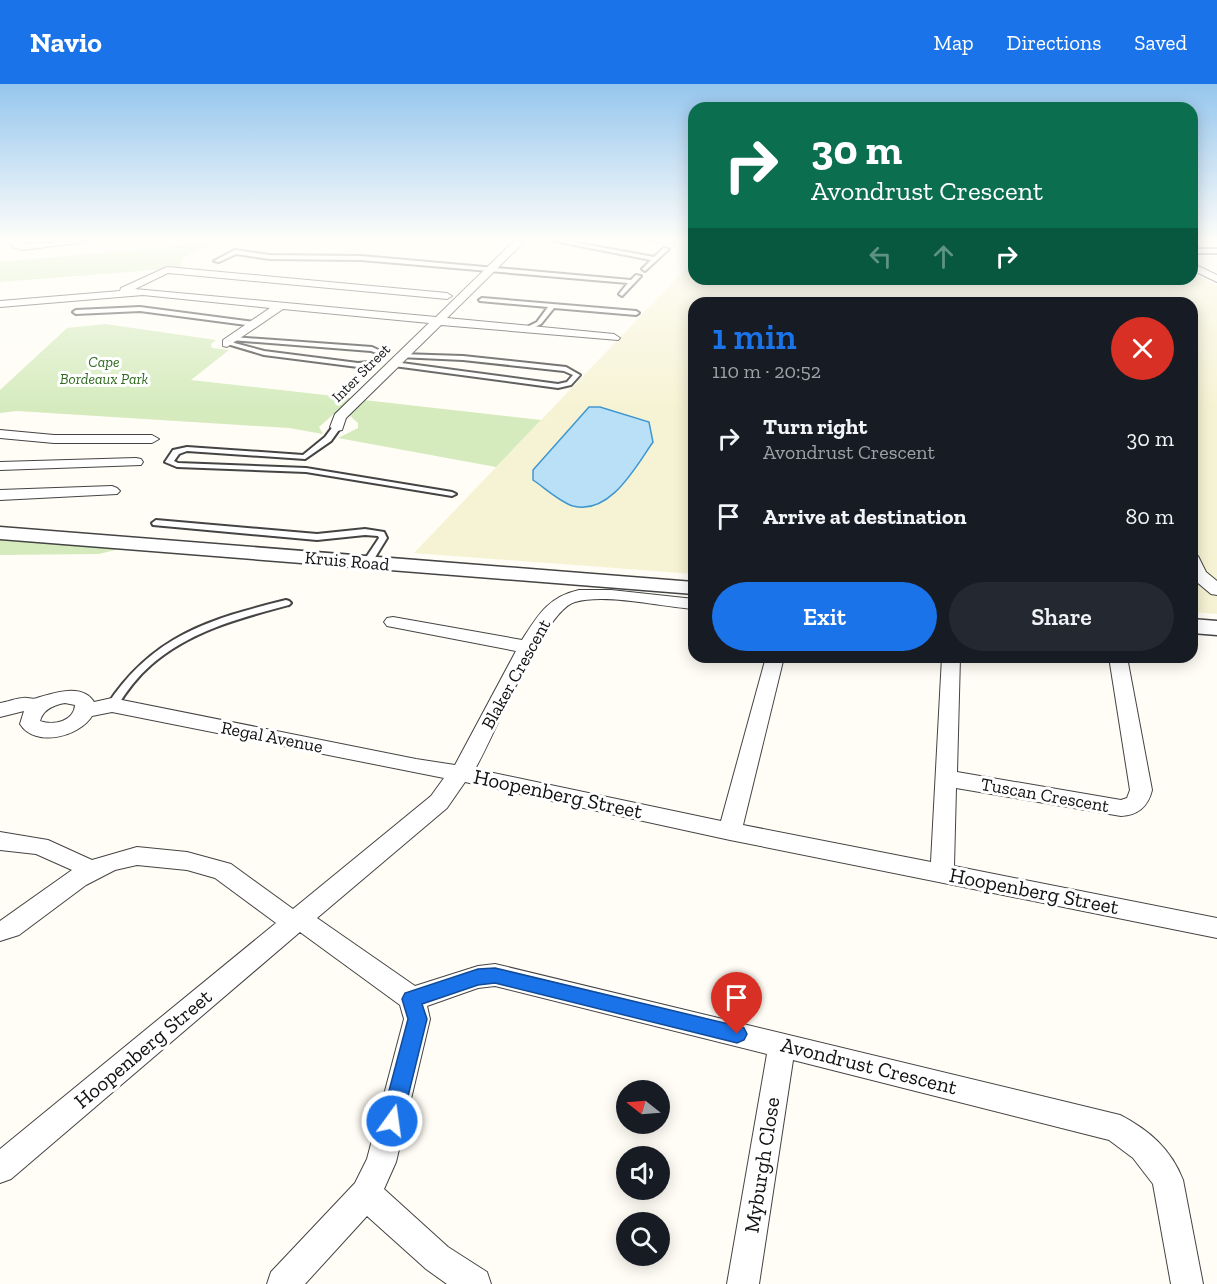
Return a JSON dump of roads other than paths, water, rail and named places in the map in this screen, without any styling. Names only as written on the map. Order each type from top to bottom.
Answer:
[{"type":"street","points":[[0,304],[72,297]]},
{"type":"street","points":[[184,297],[614,338]]},
{"type":"street","name":"Inter Street","points":[[338,427],[340,417],[463,297]]},
{"type":"street","points":[[230,341],[281,305]]},
{"type":"street","points":[[0,434],[54,438],[152,439]]},
{"type":"street","points":[[2,495],[54,438]]},
{"type":"street","points":[[0,466],[136,462]]},
{"type":"street","points":[[2,495],[112,491]]},
{"type":"street","name":"Kruis Road","points":[[0,533],[688,588]]},
{"type":"street","points":[[1198,573],[1217,590]]},
{"type":"street","name":"Blaker Crescent","points":[[459,773],[467,764],[528,647],[552,608],[569,597],[593,595],[688,603]]},
{"type":"street","points":[[393,622],[528,647]]},
{"type":"street","points":[[1198,626],[1217,628]]},
{"type":"street","points":[[730,831],[773,663]]},
{"type":"street","points":[[942,872],[951,663]]},
{"type":"street","name":"Tuscan Crescent","points":[[946,778],[1131,808],[1136,804],[1141,790],[1119,663]]},
{"type":"street","points":[[0,710],[25,704],[38,707],[56,698],[74,697],[85,703],[85,711]]},
{"type":"street","name":"Regal Avenue","points":[[38,707],[32,713],[30,724],[42,731],[70,725],[85,711],[112,705],[416,767],[459,773]]},
{"type":"street","name":"Hoopenberg Street","points":[[0,1168],[439,802],[447,786],[459,773],[730,831],[1217,928]]},
{"type":"street","points":[[0,841],[24,843],[63,853],[92,871]]},
{"type":"street","points":[[0,931],[10,928],[92,871],[109,862],[137,856],[188,861],[223,871],[282,915],[314,927],[412,999],[417,1019],[381,1162],[366,1194],[283,1284]]},
{"type":"street","name":"Avondrust Crescent","points":[[412,999],[456,983],[495,975],[1110,1125],[1128,1134],[1154,1157],[1168,1180],[1187,1284]]},
{"type":"street","name":"Myburgh Close","points":[[743,1284],[782,1045]]},
{"type":"street","points":[[366,1194],[437,1258],[475,1284]]},
{"type":"lane","points":[[482,300],[636,313]]},
{"type":"lane","points":[[527,329],[539,323],[552,306]]},
{"type":"lane","points":[[76,312],[140,309],[254,324]]},
{"type":"lane","points":[[230,341],[372,349],[384,354],[370,364],[358,364],[264,353],[230,341]]},
{"type":"lane","points":[[441,358],[567,369],[576,372],[577,375],[570,384],[558,386],[431,370],[398,360],[441,358]]},
{"type":"lane","points":[[431,370],[441,358]]},
{"type":"lane","points":[[338,427],[328,439],[305,457],[187,449],[176,452],[169,462],[177,465],[306,470],[453,494]]},
{"type":"lane","points":[[305,457],[306,470]]},
{"type":"lane","points":[[156,523],[317,537],[365,532],[381,534],[383,537],[368,562]]},
{"type":"lane","points":[[112,705],[135,671],[174,642],[221,621],[286,603]]},
{"type":"water","points":[[589,407],[600,407],[649,422],[653,442],[630,475],[610,496],[599,504],[586,507],[573,506],[533,480],[533,470]]},
{"type":"park label","name":"Cape Bordeaux Park","points":[[104,370]]}]
